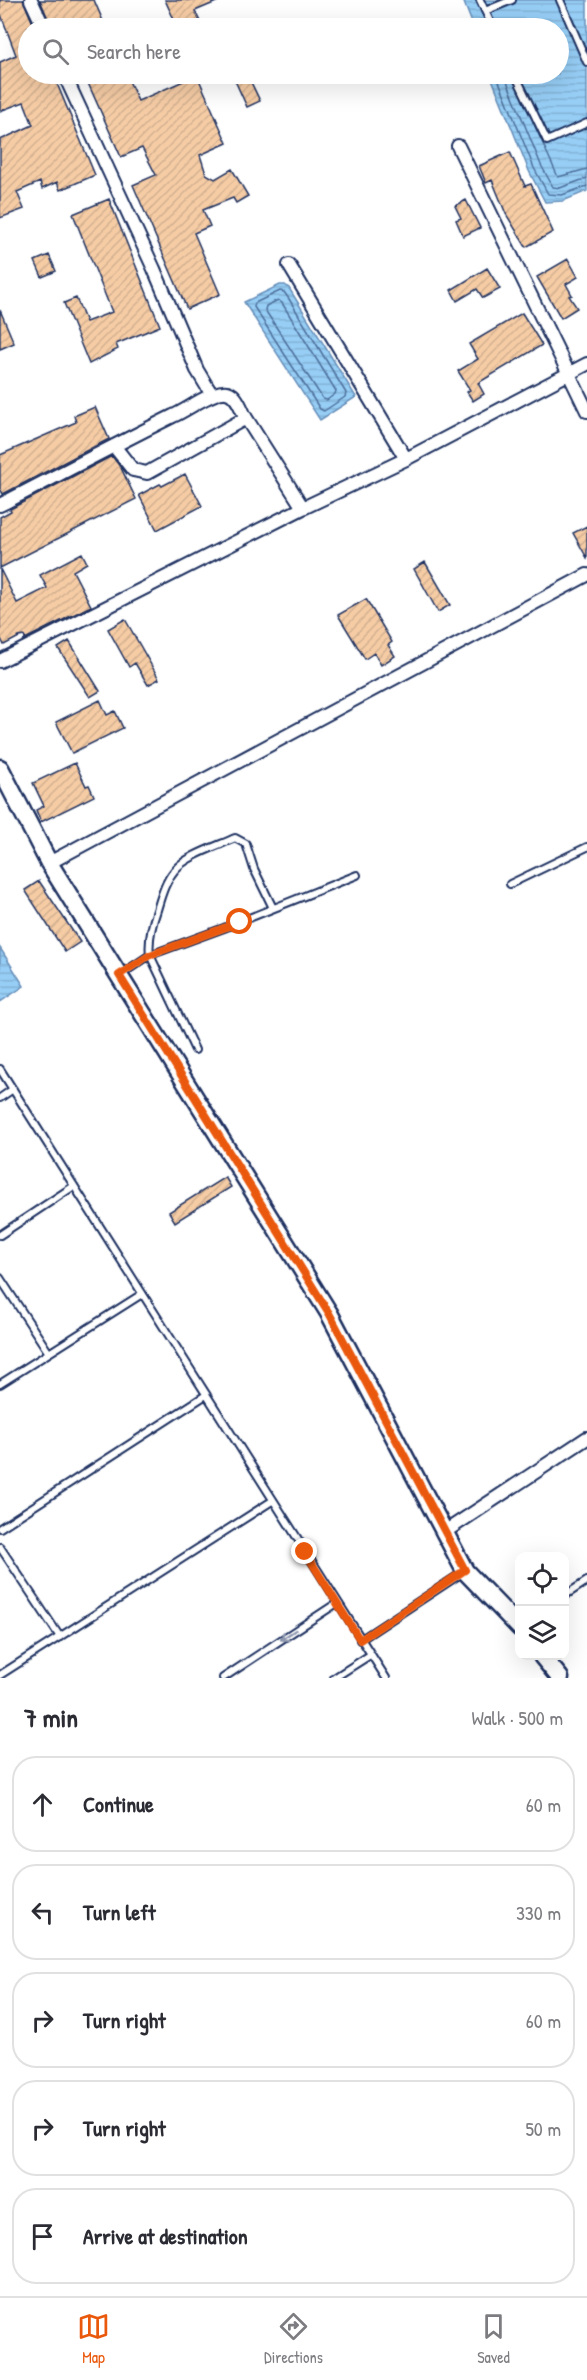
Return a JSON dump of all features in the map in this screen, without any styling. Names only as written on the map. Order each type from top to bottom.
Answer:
[{"type":"street","points":[[31,0],[39,18]]},
{"type":"street","points":[[69,84],[197,370],[212,395]]},
{"type":"street","points":[[458,146],[587,411]]},
{"type":"street","points":[[289,265],[406,459]]},
{"type":"street","points":[[0,661],[303,508],[406,459],[587,364]]},
{"type":"street","points":[[0,505],[212,395],[225,391],[231,394],[303,508]]},
{"type":"street","points":[[114,446],[133,470],[147,473],[246,418]]},
{"type":"street","points":[[49,863],[587,575]]},
{"type":"street","points":[[0,768],[49,863],[329,1313],[443,1533],[465,1570],[515,1623]]},
{"type":"street","points":[[443,1533],[587,1438]]},
{"type":"street","points":[[545,1660],[560,1678]]},
{"type":"lane","points":[[480,0],[488,18]]},
{"type":"lane","points":[[485,11],[512,0]]},
{"type":"lane","points":[[560,0],[568,18]]},
{"type":"lane","points":[[569,21],[587,62]]},
{"type":"lane","points":[[520,84],[547,141],[587,123]]},
{"type":"lane","points":[[195,1050],[150,955],[148,945],[163,891],[174,870],[196,856],[235,838],[246,844],[254,869],[273,908]]},
{"type":"lane","points":[[510,884],[587,847]]},
{"type":"lane","points":[[119,975],[150,955],[357,875]]},
{"type":"lane","points":[[0,1069],[386,1678]]},
{"type":"lane","points":[[0,1098],[13,1089]]},
{"type":"lane","points":[[0,1235],[74,1186]]},
{"type":"lane","points":[[0,1278],[48,1353]]},
{"type":"lane","points":[[0,1384],[142,1294]]},
{"type":"lane","points":[[0,1528],[206,1395]]},
{"type":"lane","points":[[0,1675],[272,1501]]},
{"type":"lane","points":[[0,1547],[60,1637]]},
{"type":"lane","points":[[360,1640],[465,1570]]},
{"type":"lane","points":[[569,1593],[587,1581]]},
{"type":"lane","points":[[223,1678],[337,1603]]},
{"type":"lane","points":[[334,1678],[370,1655]]},
{"type":"water","points":[[463,0],[587,0],[587,191],[563,201],[545,202],[529,171],[494,84],[569,84],[569,18],[470,18]]},
{"type":"water","points":[[280,285],[289,288],[356,397],[320,420],[244,302]]},
{"type":"water","points":[[0,948],[24,986],[0,1002]]},
{"type":"building","points":[[0,0],[23,0],[31,18],[18,18],[18,84],[57,84],[95,175],[60,190],[57,182],[42,189],[40,182],[17,192],[24,209],[0,218],[0,140],[33,125],[24,102],[0,111],[0,62],[16,55],[0,12]]},
{"type":"building","points":[[40,0],[94,0],[102,18],[48,18]]},
{"type":"building","points":[[165,0],[221,0],[195,11],[198,18],[173,18]]},
{"type":"building","points":[[88,84],[130,84],[138,101],[177,84],[201,84],[227,143],[200,155],[206,174],[215,179],[232,169],[248,196],[236,203],[233,198],[203,210],[210,226],[194,233],[220,294],[187,309],[133,185],[156,175],[142,148],[121,157]]},
{"type":"building","points":[[237,84],[252,84],[260,101],[247,107]]},
{"type":"building","points":[[510,152],[525,186],[531,184],[553,232],[526,247],[506,214],[492,180],[486,183],[479,166]]},
{"type":"building","points":[[109,199],[160,326],[116,344],[118,349],[89,364],[64,303],[76,298],[86,322],[112,312],[73,214]]},
{"type":"building","points":[[466,200],[480,228],[463,236],[456,220],[461,218],[455,206]]},
{"type":"building","points":[[49,255],[56,271],[42,277],[35,261]]},
{"type":"building","points":[[568,259],[578,277],[566,284],[572,295],[569,296],[577,308],[561,318],[537,277]]},
{"type":"building","points":[[487,268],[500,289],[483,298],[477,289],[457,301],[451,290]]},
{"type":"building","points":[[0,310],[14,343],[0,349]]},
{"type":"building","points":[[522,313],[542,345],[478,383],[484,394],[473,401],[467,392],[470,390],[458,371],[478,359],[469,344]]},
{"type":"building","points":[[95,407],[109,439],[3,494],[0,489],[0,455],[76,422],[74,416]]},
{"type":"building","points":[[112,456],[121,468],[136,499],[0,568],[0,517],[11,511],[10,509]]},
{"type":"building","points":[[185,474],[202,506],[157,530],[139,495]]},
{"type":"building","points":[[587,526],[587,558],[573,533]]},
{"type":"building","points":[[82,553],[87,563],[73,571],[91,606],[25,639],[24,636],[19,637],[4,645],[0,637],[0,569],[17,603],[47,588],[40,575]]},
{"type":"building","points":[[425,562],[450,605],[438,612],[414,569]]},
{"type":"building","points":[[366,599],[392,642],[388,645],[395,656],[381,665],[374,653],[365,659],[338,615]]},
{"type":"building","points":[[125,619],[159,679],[148,685],[135,663],[129,667],[108,629]]},
{"type":"building","points":[[69,641],[100,691],[90,697],[58,648]]},
{"type":"building","points":[[100,700],[107,715],[115,711],[123,728],[72,753],[56,722]]},
{"type":"building","points":[[75,763],[86,786],[89,785],[94,796],[41,822],[36,810],[44,806],[33,783]]},
{"type":"building","points":[[39,881],[80,942],[65,952],[25,890]]},
{"type":"building","points":[[225,1177],[231,1187],[175,1222],[169,1212]]},
{"type":"route","points":[[240,922],[150,955],[119,975],[329,1313],[443,1533],[465,1570],[360,1640],[305,1552]]}]
